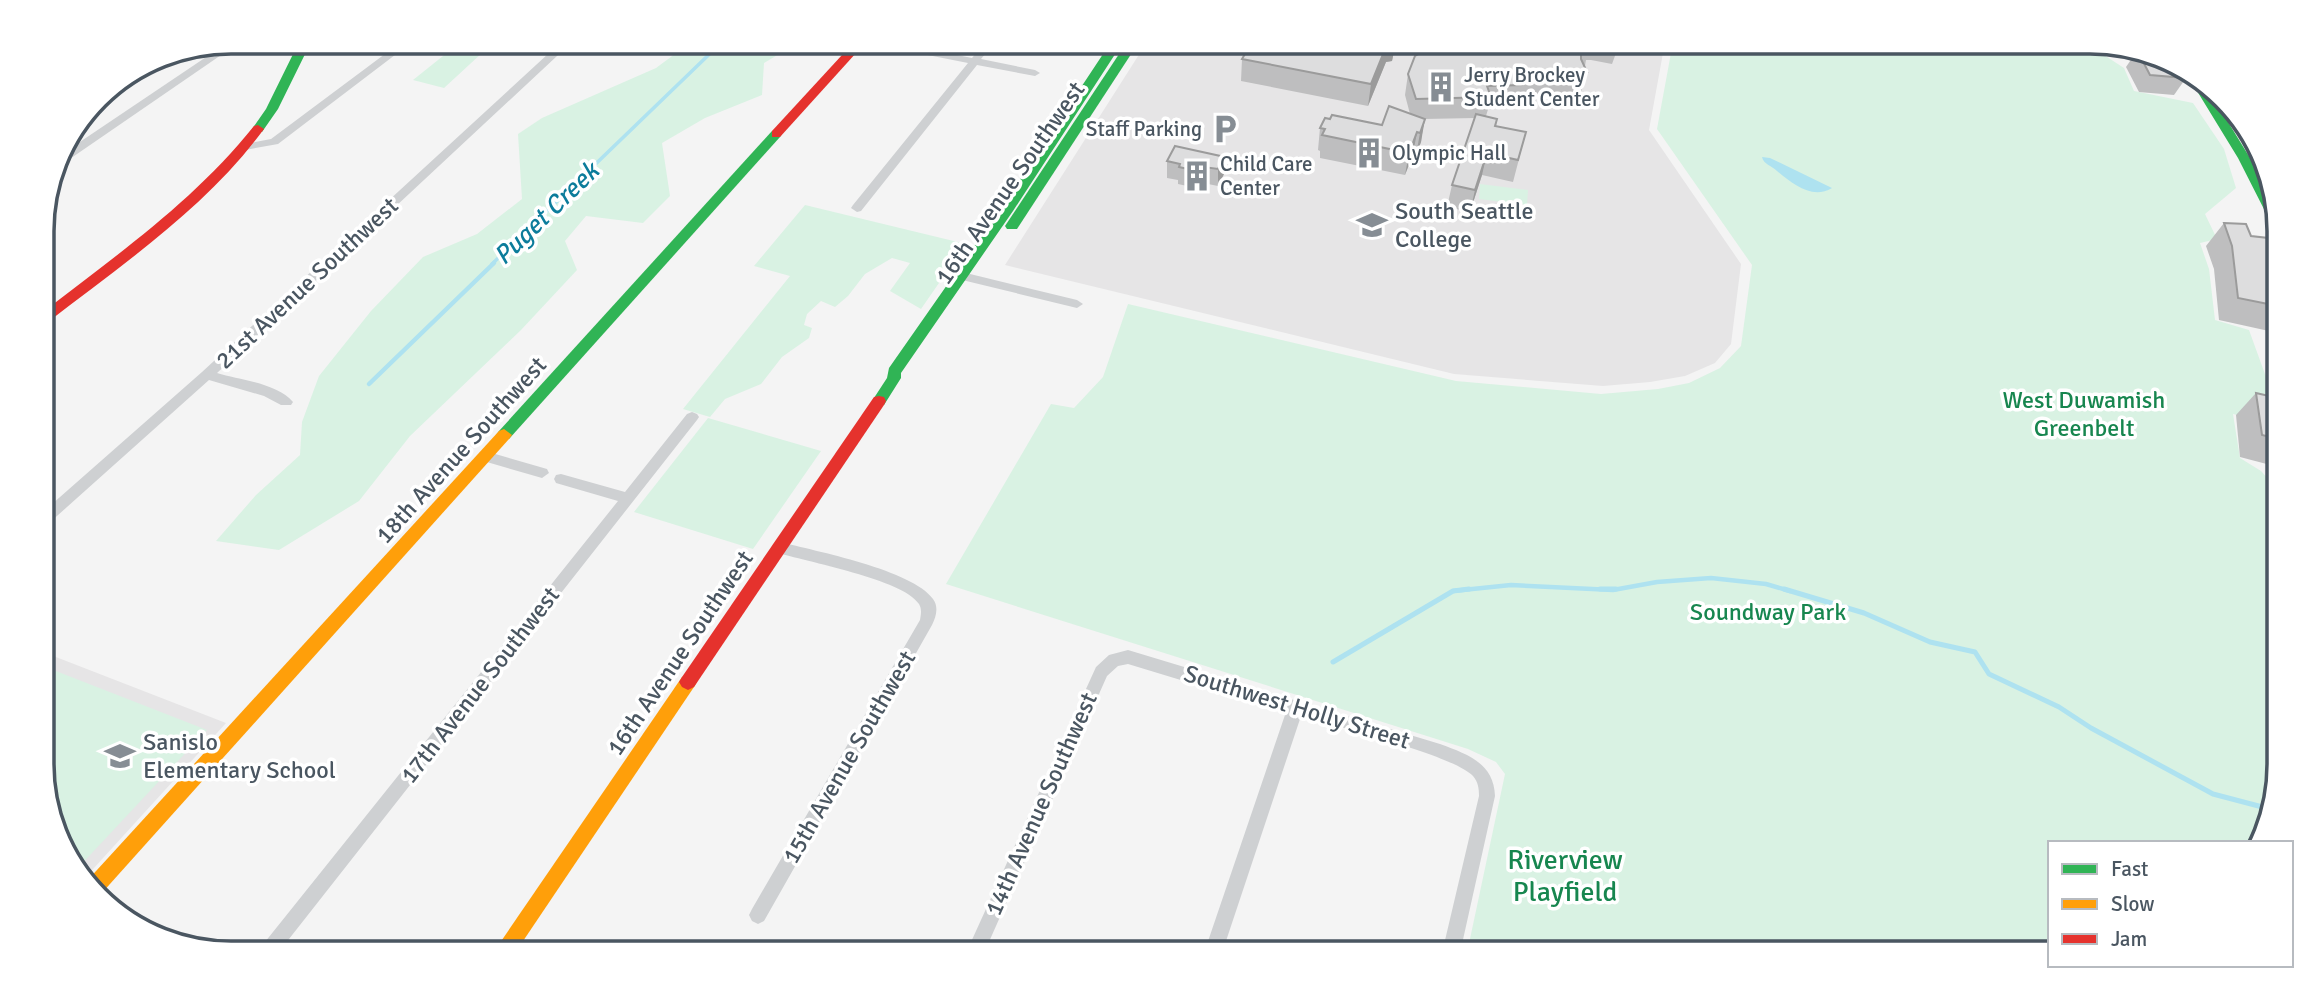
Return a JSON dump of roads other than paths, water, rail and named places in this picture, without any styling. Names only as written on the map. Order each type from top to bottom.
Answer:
[{"type":"street","points":[[55,310],[184,208],[245,148],[272,109],[298,54]]},
{"type":"street","points":[[245,148],[274,142],[391,54]]},
{"type":"street","name":"21st Avenue Southwest","points":[[54,510],[207,374],[554,54]]},
{"type":"street","name":"18th Avenue Southwest","points":[[99,881],[849,54]]},
{"type":"street","points":[[939,54],[1035,73]]},
{"type":"street","points":[[857,208],[981,54]]},
{"type":"street","name":"16th Avenue Southwest","points":[[967,277],[1109,54]]},
{"type":"street","name":"16th Avenue Southwest","points":[[511,941],[780,548],[894,378],[894,372],[967,277],[1022,212],[1125,54]]},
{"type":"street","points":[[74,152],[215,55]]},
{"type":"street","points":[[2208,100],[2263,196]]},
{"type":"street","points":[[967,277],[1077,304]]},
{"type":"street","points":[[207,374],[268,393],[286,402]]},
{"type":"street","name":"17th Avenue Southwest","points":[[277,941],[692,417]]},
{"type":"street","points":[[485,456],[541,473]]},
{"type":"street","points":[[561,479],[628,498]]},
{"type":"street","name":"15th Avenue Southwest","points":[[758,915],[927,621],[929,611],[923,597],[902,583],[780,548]]},
{"type":"street","name":"Southwest Holly Street","points":[[1114,660],[1135,657],[1440,751],[1478,770],[1486,779],[1487,796],[1454,940]]},
{"type":"street","name":"14th Avenue Southwest","points":[[981,941],[1101,672],[1114,660]]},
{"type":"street","points":[[1217,940],[1296,706]]},
{"type":"water","points":[[1762,157],[1770,158],[1832,188],[1817,192],[1803,189],[1766,163]]},
{"type":"waterway","name":"Puget Creek","points":[[492,264],[710,54]]},
{"type":"waterway","name":"Puget Creek","points":[[369,384],[494,263]]},
{"type":"waterway","points":[[1453,591],[1511,585],[1613,590],[1657,582],[1711,578],[1766,584],[1790,591]]},
{"type":"waterway","points":[[1453,591],[1469,589]]},
{"type":"waterway","points":[[1600,589],[1616,589]]},
{"type":"waterway","points":[[1784,589],[1864,613],[1930,642],[1975,652],[1989,674],[2059,707],[2091,728],[2213,794],[2261,807]]},
{"type":"waterway","points":[[1333,662],[1453,591]]},
{"type":"place","name":"Jerry Brockey Student Center","points":[[1441,87]]},
{"type":"place","name":"Staff Parking","points":[[1225,129]]},
{"type":"place","name":"Olympic Hall","points":[[1369,153]]},
{"type":"place","name":"Child Care Center","points":[[1197,176]]},
{"type":"place","name":"South Seattle College","points":[[1372,225]]},
{"type":"place","name":"Sanislo Elementary School","points":[[120,756]]},
{"type":"park label","name":"West Duwamish Greenbelt","points":[[2084,414]]},
{"type":"park label","name":"Soundway Park","points":[[1768,612]]},
{"type":"park label","name":"Riverview Playfield","points":[[1565,875]]}]
